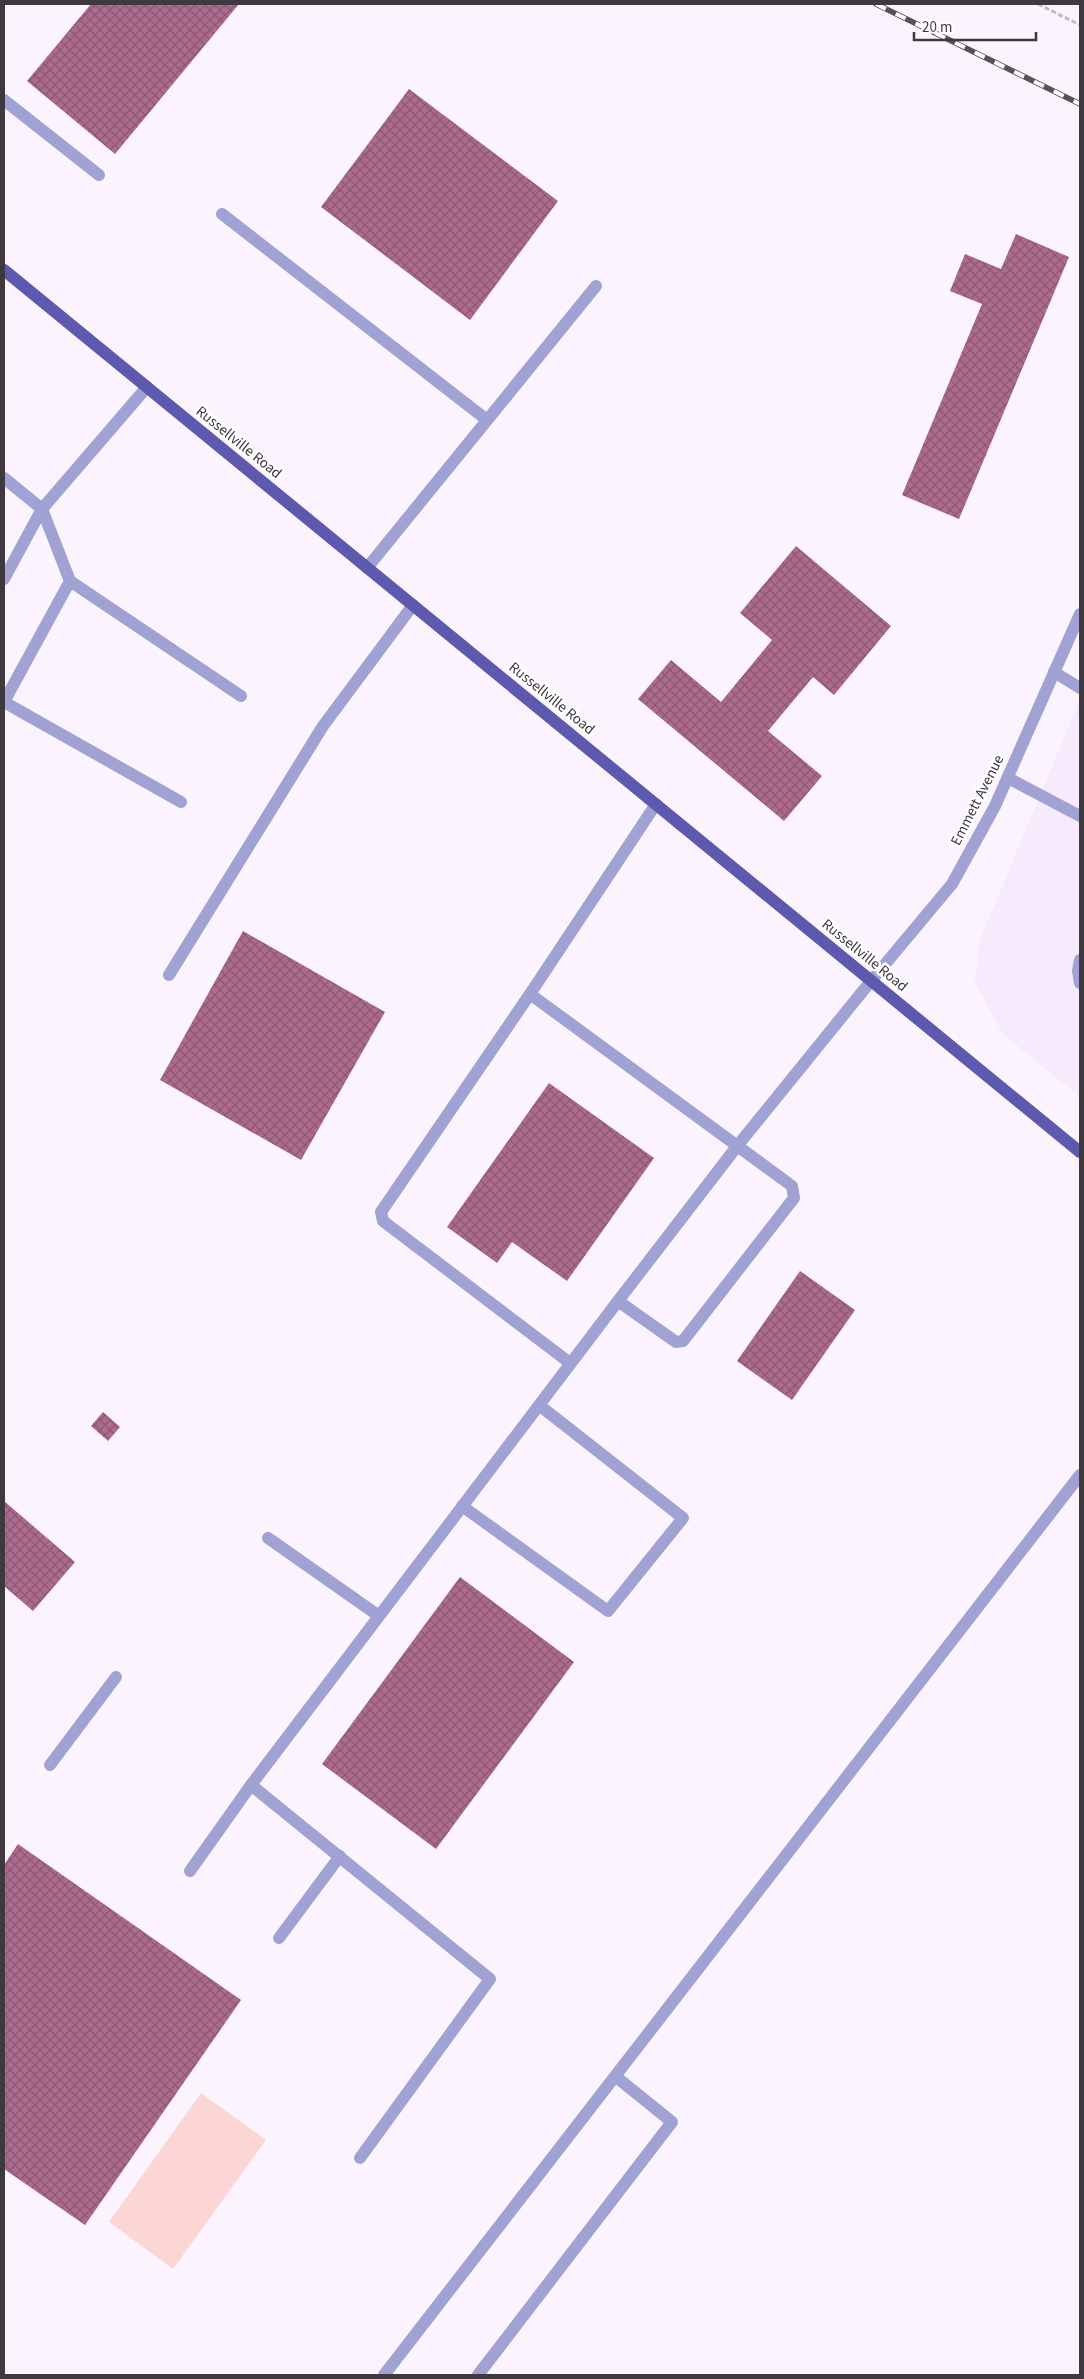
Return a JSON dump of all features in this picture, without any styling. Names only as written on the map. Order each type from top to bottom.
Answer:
[{"type":"main road","name":"Russellville Road","points":[[4,270],[1080,1152]]},
{"type":"street","points":[[4,100],[99,175]]},
{"type":"street","points":[[222,214],[487,420]]},
{"type":"street","points":[[366,568],[596,286]]},
{"type":"street","points":[[4,579],[42,508],[147,388]]},
{"type":"street","points":[[4,478],[42,508],[70,581],[241,696]]},
{"type":"street","points":[[70,581],[4,702],[181,802]]},
{"type":"street","points":[[169,975],[323,726],[413,605]]},
{"type":"street","name":"Emmett Avenue","points":[[190,1871],[251,1785],[618,1300],[738,1145],[952,884],[995,806],[1080,614]]},
{"type":"street","points":[[1054,672],[1080,688]]},
{"type":"street","points":[[1008,778],[1080,816]]},
{"type":"street","points":[[570,1363],[383,1221],[381,1212],[530,994],[656,804]]},
{"type":"street","points":[[1080,960],[1078,971],[1080,983]]},
{"type":"street","points":[[530,994],[792,1186],[794,1198],[683,1341],[676,1342],[618,1300]]},
{"type":"street","points":[[462,1506],[608,1611],[683,1518],[539,1405]]},
{"type":"street","points":[[384,2375],[1080,1475]]},
{"type":"street","points":[[268,1538],[379,1616]]},
{"type":"street","points":[[50,1765],[116,1677]]},
{"type":"street","points":[[251,1785],[490,1979],[360,2158]]},
{"type":"street","points":[[279,1938],[340,1856]]},
{"type":"street","points":[[478,2375],[672,2122],[615,2076]]},
{"type":"path","points":[[1038,4],[1080,25]]},
{"type":"shaded area","points":[[1080,699],[1080,1097],[1003,1034],[975,983],[979,942]]},
{"type":"shaded area","points":[[201,2093],[266,2140],[173,2269],[109,2222]]},
{"type":"building","points":[[91,4],[239,4],[115,154],[27,81]]},
{"type":"building","points":[[409,89],[558,201],[470,320],[321,207]]},
{"type":"building","points":[[1016,234],[1069,257],[959,519],[902,495],[982,304],[950,291],[965,254],[1001,269]]},
{"type":"building","points":[[796,546],[891,626],[834,695],[813,677],[768,731],[822,776],[784,821],[638,699],[671,660],[721,702],[772,640],[740,613]]},
{"type":"building","points":[[243,931],[385,1012],[301,1160],[160,1080]]},
{"type":"building","points":[[549,1083],[654,1158],[567,1281],[512,1242],[497,1263],[447,1227]]},
{"type":"building","points":[[800,1271],[855,1310],[792,1400],[737,1361]]},
{"type":"building","points":[[103,1412],[120,1427],[108,1441],[91,1426]]},
{"type":"building","points":[[4,1501],[75,1562],[33,1611],[4,1586]]},
{"type":"building","points":[[460,1577],[574,1662],[436,1849],[322,1764]]},
{"type":"building","points":[[18,1844],[241,2000],[85,2225],[4,2169],[4,1865]]},
{"type":"railway","points":[[876,4],[1080,104]]}]
